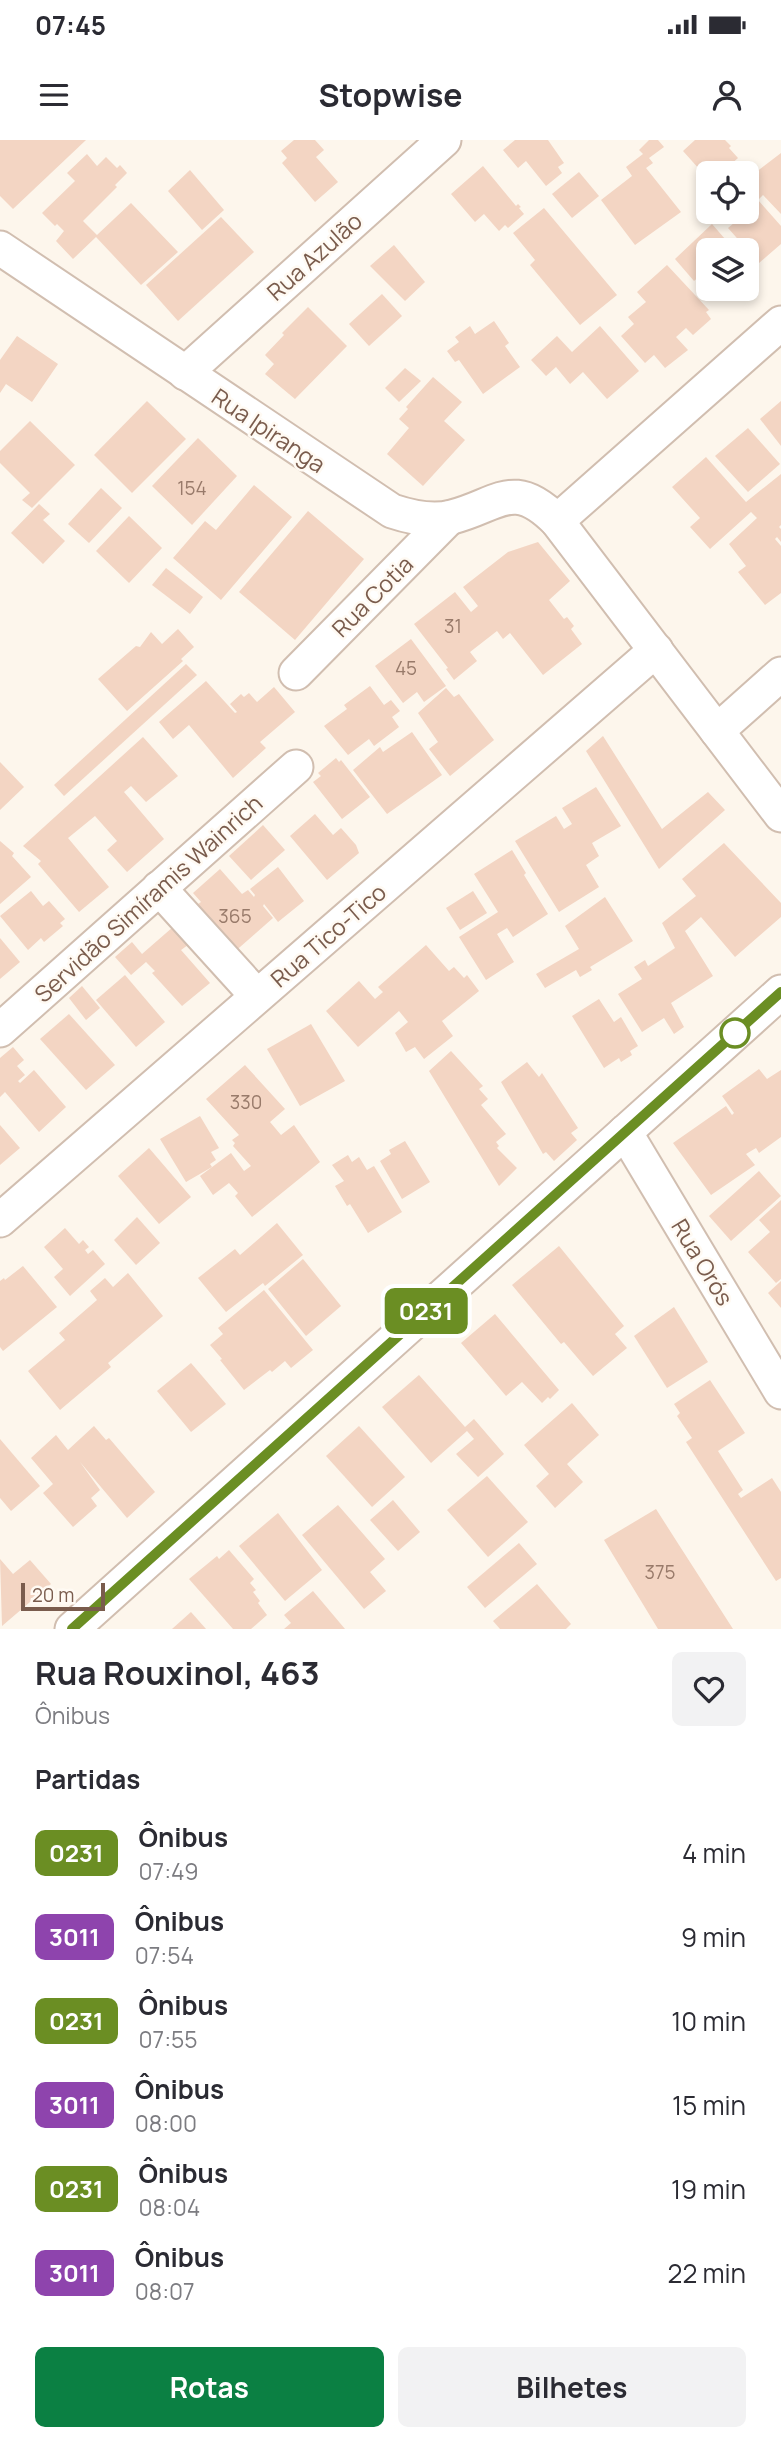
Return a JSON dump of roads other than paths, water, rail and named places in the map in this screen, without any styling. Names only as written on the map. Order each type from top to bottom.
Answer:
[{"type":"street","name":"Rua Azulão","points":[[185,373],[444,140]]},
{"type":"street","name":"Rua Ipiranga","points":[[0,248],[392,511],[409,516],[449,518],[509,496],[528,499],[543,507],[557,521],[781,815]]},
{"type":"street","points":[[557,521],[781,323]]},
{"type":"street","name":"Rua Cotia","points":[[296,673],[449,518]]},
{"type":"street","name":"Rua Tico-Tico","points":[[0,1220],[656,650]]},
{"type":"street","points":[[717,731],[781,674]]},
{"type":"street","name":"Servidão Simíramis Wainrich","points":[[0,1030],[296,767]]},
{"type":"street","points":[[159,888],[257,996]]},
{"type":"street","points":[[72,1629],[781,992]]},
{"type":"street","name":"Rua Orós","points":[[625,1132],[781,1392]]}]
